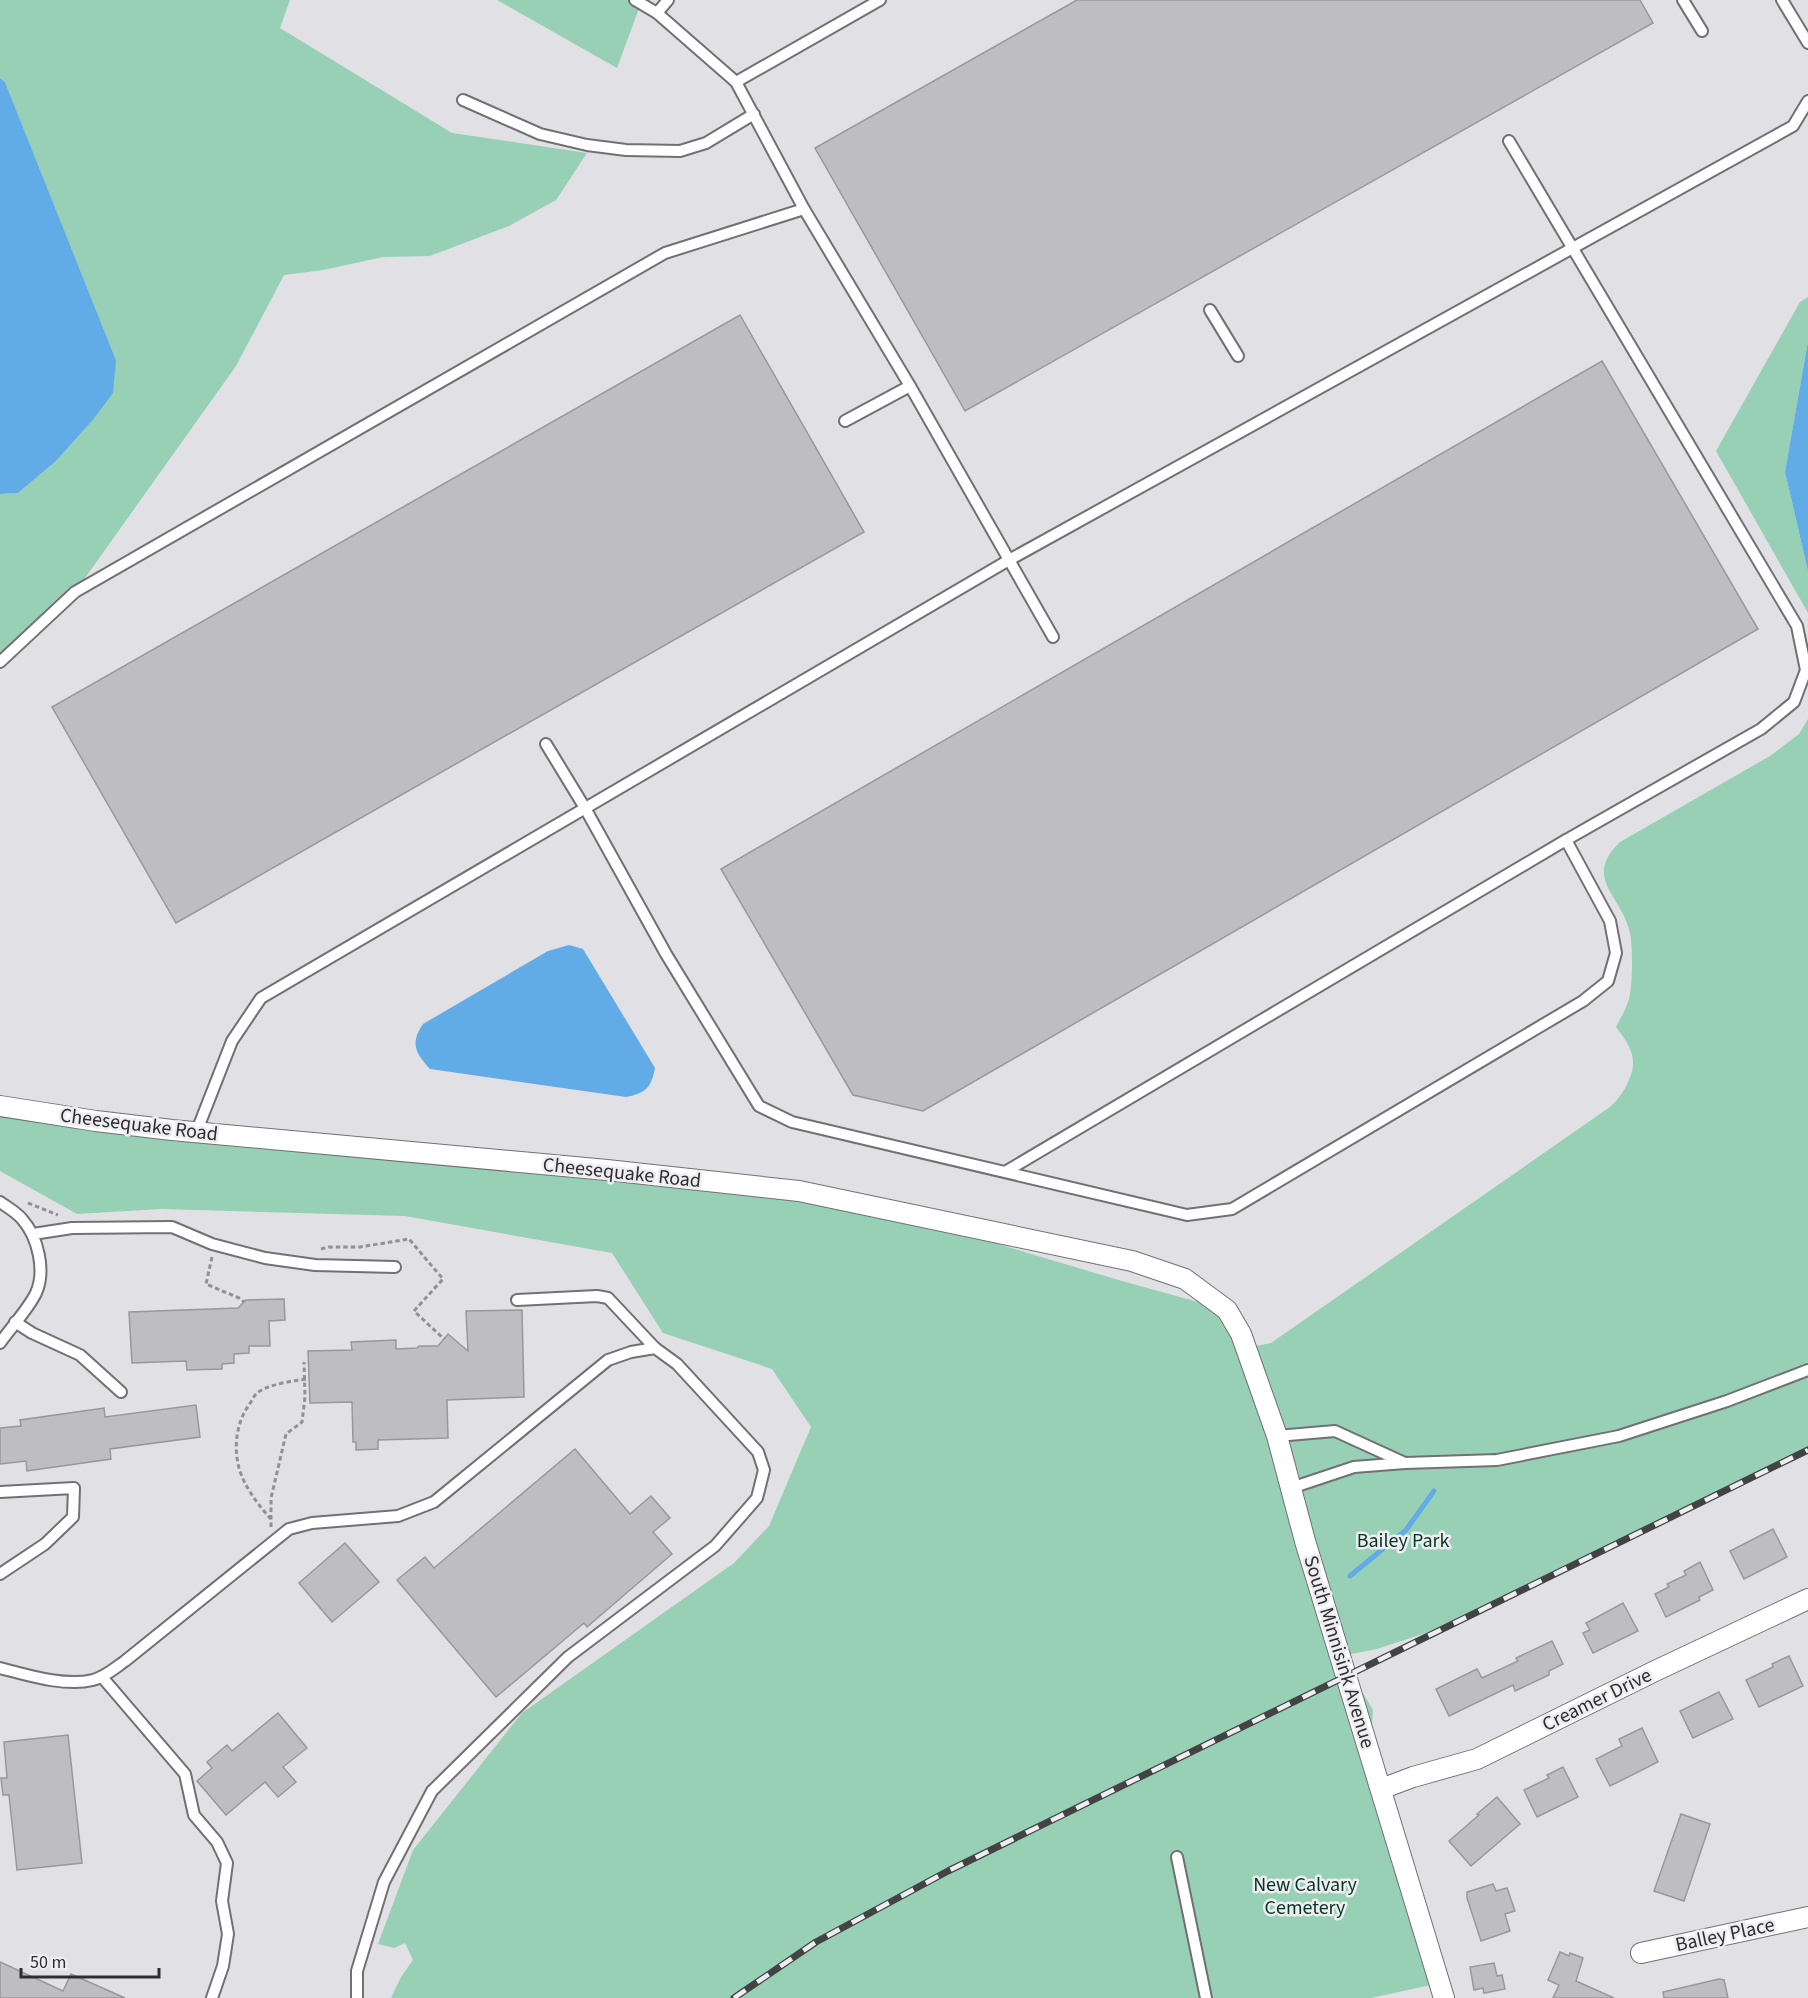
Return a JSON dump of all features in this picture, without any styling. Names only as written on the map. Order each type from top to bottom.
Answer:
[{"type":"street","name":"Cheesequake Road","points":[[0,1106],[96,1121],[196,1132],[607,1170],[799,1191],[1132,1261],[1185,1279],[1227,1310]]},
{"type":"street","name":"South Minnisink Avenue","points":[[1227,1310],[1241,1334],[1277,1436],[1305,1541],[1444,1998]]},
{"type":"street","name":"Creamer Drive","points":[[1381,1789],[1413,1777],[1477,1759],[1808,1599]]},
{"type":"street","name":"Balley Place","points":[[1641,1953],[1808,1917]]},
{"type":"lane","points":[[635,0],[657,13],[736,82],[804,209],[910,386],[1053,637]]},
{"type":"lane","points":[[657,13],[668,0]]},
{"type":"lane","points":[[736,82],[880,0]]},
{"type":"lane","points":[[1683,0],[1702,32]]},
{"type":"lane","points":[[1782,0],[1808,43]]},
{"type":"lane","points":[[463,100],[540,134],[588,145],[626,150],[680,151],[706,143],[754,114]]},
{"type":"lane","points":[[196,1132],[232,1041],[261,998],[1010,560],[1793,126],[1808,101]]},
{"type":"lane","points":[[1005,1172],[1566,840],[1761,729],[1794,702],[1806,670],[1797,626],[1509,141]]},
{"type":"lane","points":[[0,662],[75,592],[665,253],[804,209]]},
{"type":"lane","points":[[1210,310],[1238,356]]},
{"type":"lane","points":[[845,421],[910,386]]},
{"type":"lane","points":[[546,744],[585,808],[666,954],[759,1106],[792,1122],[1187,1215],[1232,1209],[1583,1001],[1608,981],[1616,953],[1610,921],[1566,840]]},
{"type":"lane","points":[[0,1202],[21,1217],[33,1234],[38,1252],[40,1275],[36,1293],[0,1343]]},
{"type":"lane","points":[[33,1234],[72,1228],[172,1227],[212,1244],[265,1258],[315,1265],[395,1267]]},
{"type":"lane","points":[[357,1998],[357,1971],[384,1882],[432,1791],[568,1657],[715,1546],[757,1498],[764,1470],[758,1452],[677,1364],[655,1348],[608,1298],[597,1296],[516,1300]]},
{"type":"lane","points":[[15,1322],[32,1333],[80,1355],[121,1392]]},
{"type":"lane","points":[[0,1668],[52,1680],[91,1681],[102,1677],[289,1529],[312,1523],[398,1516],[434,1503],[608,1360],[631,1352],[655,1348]]},
{"type":"lane","points":[[1291,1488],[1354,1467],[1497,1460],[1619,1436],[1727,1401],[1808,1370]]},
{"type":"lane","points":[[1277,1436],[1335,1431],[1405,1463]]},
{"type":"lane","points":[[0,1492],[74,1488],[73,1517],[45,1544],[0,1574]]},
{"type":"lane","points":[[102,1677],[185,1774],[194,1815],[217,1842],[226,1863],[222,1901],[228,1934],[223,1966],[212,1998]]},
{"type":"lane","points":[[1177,1857],[1206,1998]]},
{"type":"path","points":[[212,1255],[206,1284],[244,1302]]},
{"type":"path","points":[[270,1544],[271,1498],[286,1434],[302,1422],[307,1379],[304,1362]]},
{"type":"path","points":[[271,1519],[250,1491],[239,1470],[236,1449],[237,1432],[245,1410],[259,1391],[290,1381],[307,1379]]},
{"type":"green space","points":[[0,0],[290,0],[280,28],[452,133],[587,153],[556,200],[509,226],[430,256],[383,257],[323,270],[284,275],[236,366],[75,592],[0,665],[0,494],[18,493],[56,461],[92,421],[116,360],[5,82],[0,78]]},
{"type":"green space","points":[[497,0],[635,0],[641,3],[617,68]]},
{"type":"green space","points":[[1808,297],[1808,341],[1785,472],[1808,571],[1808,613],[1716,451],[1800,302]]},
{"type":"green space","points":[[1808,719],[1808,1450],[1462,1621],[1377,1649],[1341,1656],[1373,1710],[1370,1755],[1440,1983],[1371,1998],[391,1998],[401,1977],[413,1960],[405,1943],[394,1948],[378,1944],[413,1850],[522,1713],[734,1563],[769,1526],[811,1427],[772,1369],[663,1333],[612,1253],[405,1216],[161,1209],[77,1214],[0,1171],[0,1106],[819,1201],[971,1236],[1227,1310],[1246,1348],[1271,1343],[1616,1101],[1629,1080],[1633,1065],[1628,1045],[1616,1027],[1630,996],[1632,957],[1631,939],[1626,920],[1604,877],[1604,866],[1609,855],[1620,842],[1770,756],[1799,734]]},
{"type":"water","points":[[0,78],[5,82],[116,360],[113,393],[92,421],[56,461],[18,493],[0,494]]},
{"type":"water","points":[[1808,341],[1808,571],[1785,472]]},
{"type":"water","points":[[569,945],[583,949],[655,1068],[647,1088],[638,1094],[626,1097],[430,1069],[416,1048],[416,1037],[423,1024],[548,951]]},
{"type":"building","points":[[1077,0],[1640,0],[1653,23],[965,411],[815,148]]},
{"type":"building","points":[[740,315],[864,532],[176,923],[52,707]]},
{"type":"building","points":[[1602,361],[1758,629],[923,1111],[853,1095],[721,869]]},
{"type":"building","points":[[284,1299],[285,1320],[269,1321],[270,1346],[249,1346],[249,1353],[234,1354],[234,1363],[222,1364],[222,1369],[187,1370],[186,1361],[132,1363],[129,1312],[238,1308],[246,1300]]},
{"type":"building","points":[[522,1310],[524,1397],[447,1400],[448,1438],[378,1440],[378,1449],[356,1450],[356,1442],[353,1442],[352,1402],[310,1403],[308,1351],[352,1350],[351,1342],[396,1340],[396,1349],[438,1346],[448,1334],[468,1351],[466,1311]]},
{"type":"building","points":[[196,1405],[200,1437],[110,1449],[111,1459],[27,1471],[26,1461],[0,1464],[0,1428],[21,1426],[20,1420],[104,1408],[105,1417]]},
{"type":"building","points":[[575,1449],[630,1514],[651,1496],[670,1518],[653,1532],[672,1554],[587,1627],[584,1623],[496,1697],[397,1580],[425,1557],[434,1568]]},
{"type":"building","points":[[1773,1529],[1787,1557],[1744,1579],[1730,1551]]},
{"type":"building","points":[[345,1543],[379,1582],[332,1622],[299,1583]]},
{"type":"building","points":[[1700,1562],[1713,1590],[1699,1597],[1700,1600],[1666,1617],[1655,1594],[1669,1587],[1667,1584],[1686,1575],[1684,1571]]},
{"type":"building","points":[[1623,1603],[1638,1631],[1593,1653],[1583,1633],[1590,1630],[1586,1623]]},
{"type":"building","points":[[1552,1641],[1563,1664],[1549,1671],[1549,1675],[1515,1691],[1513,1685],[1449,1716],[1436,1689],[1477,1669],[1482,1678]]},
{"type":"building","points":[[1789,1656],[1803,1686],[1759,1707],[1746,1680],[1773,1667],[1772,1664]]},
{"type":"building","points":[[1719,1692],[1733,1719],[1693,1738],[1680,1711]]},
{"type":"building","points":[[278,1713],[307,1748],[283,1767],[296,1782],[278,1797],[265,1782],[226,1815],[197,1781],[212,1768],[207,1762],[227,1745],[232,1751]]},
{"type":"building","points":[[1642,1728],[1658,1762],[1610,1786],[1596,1759],[1622,1746],[1619,1739]]},
{"type":"building","points":[[68,1735],[82,1863],[17,1870],[9,1795],[3,1795],[1,1778],[7,1778],[4,1742]]},
{"type":"building","points":[[1563,1767],[1578,1797],[1537,1817],[1524,1790],[1549,1778],[1547,1775]]},
{"type":"building","points":[[1497,1797],[1520,1824],[1471,1866],[1449,1841]]},
{"type":"building","points":[[1681,1814],[1710,1824],[1684,1901],[1654,1891]]},
{"type":"building","points":[[1493,1884],[1496,1891],[1507,1888],[1515,1911],[1505,1914],[1510,1931],[1481,1941],[1467,1892]]},
{"type":"building","points":[[1560,1952],[1583,1958],[1576,1981],[1614,1998],[1553,1998],[1559,1985],[1548,1980]]},
{"type":"building","points":[[0,1962],[63,1991],[71,1974],[125,1998],[0,1998]]},
{"type":"building","points":[[1494,1963],[1497,1976],[1502,1975],[1505,1989],[1484,1993],[1483,1988],[1474,1990],[1470,1967]]},
{"type":"building","points":[[1719,1979],[1724,1980],[1728,1998],[1664,1998],[1663,1992]]},
{"type":"waterway","points":[[1350,1576],[1406,1530],[1434,1491]]},
{"type":"railway","points":[[734,1998],[816,1942],[948,1871],[1808,1450]]},
{"type":"park label","name":"Bailey Park","points":[[1403,1541]]},
{"type":"park label","name":"New Calvary Cemetery","points":[[1305,1896]]}]
